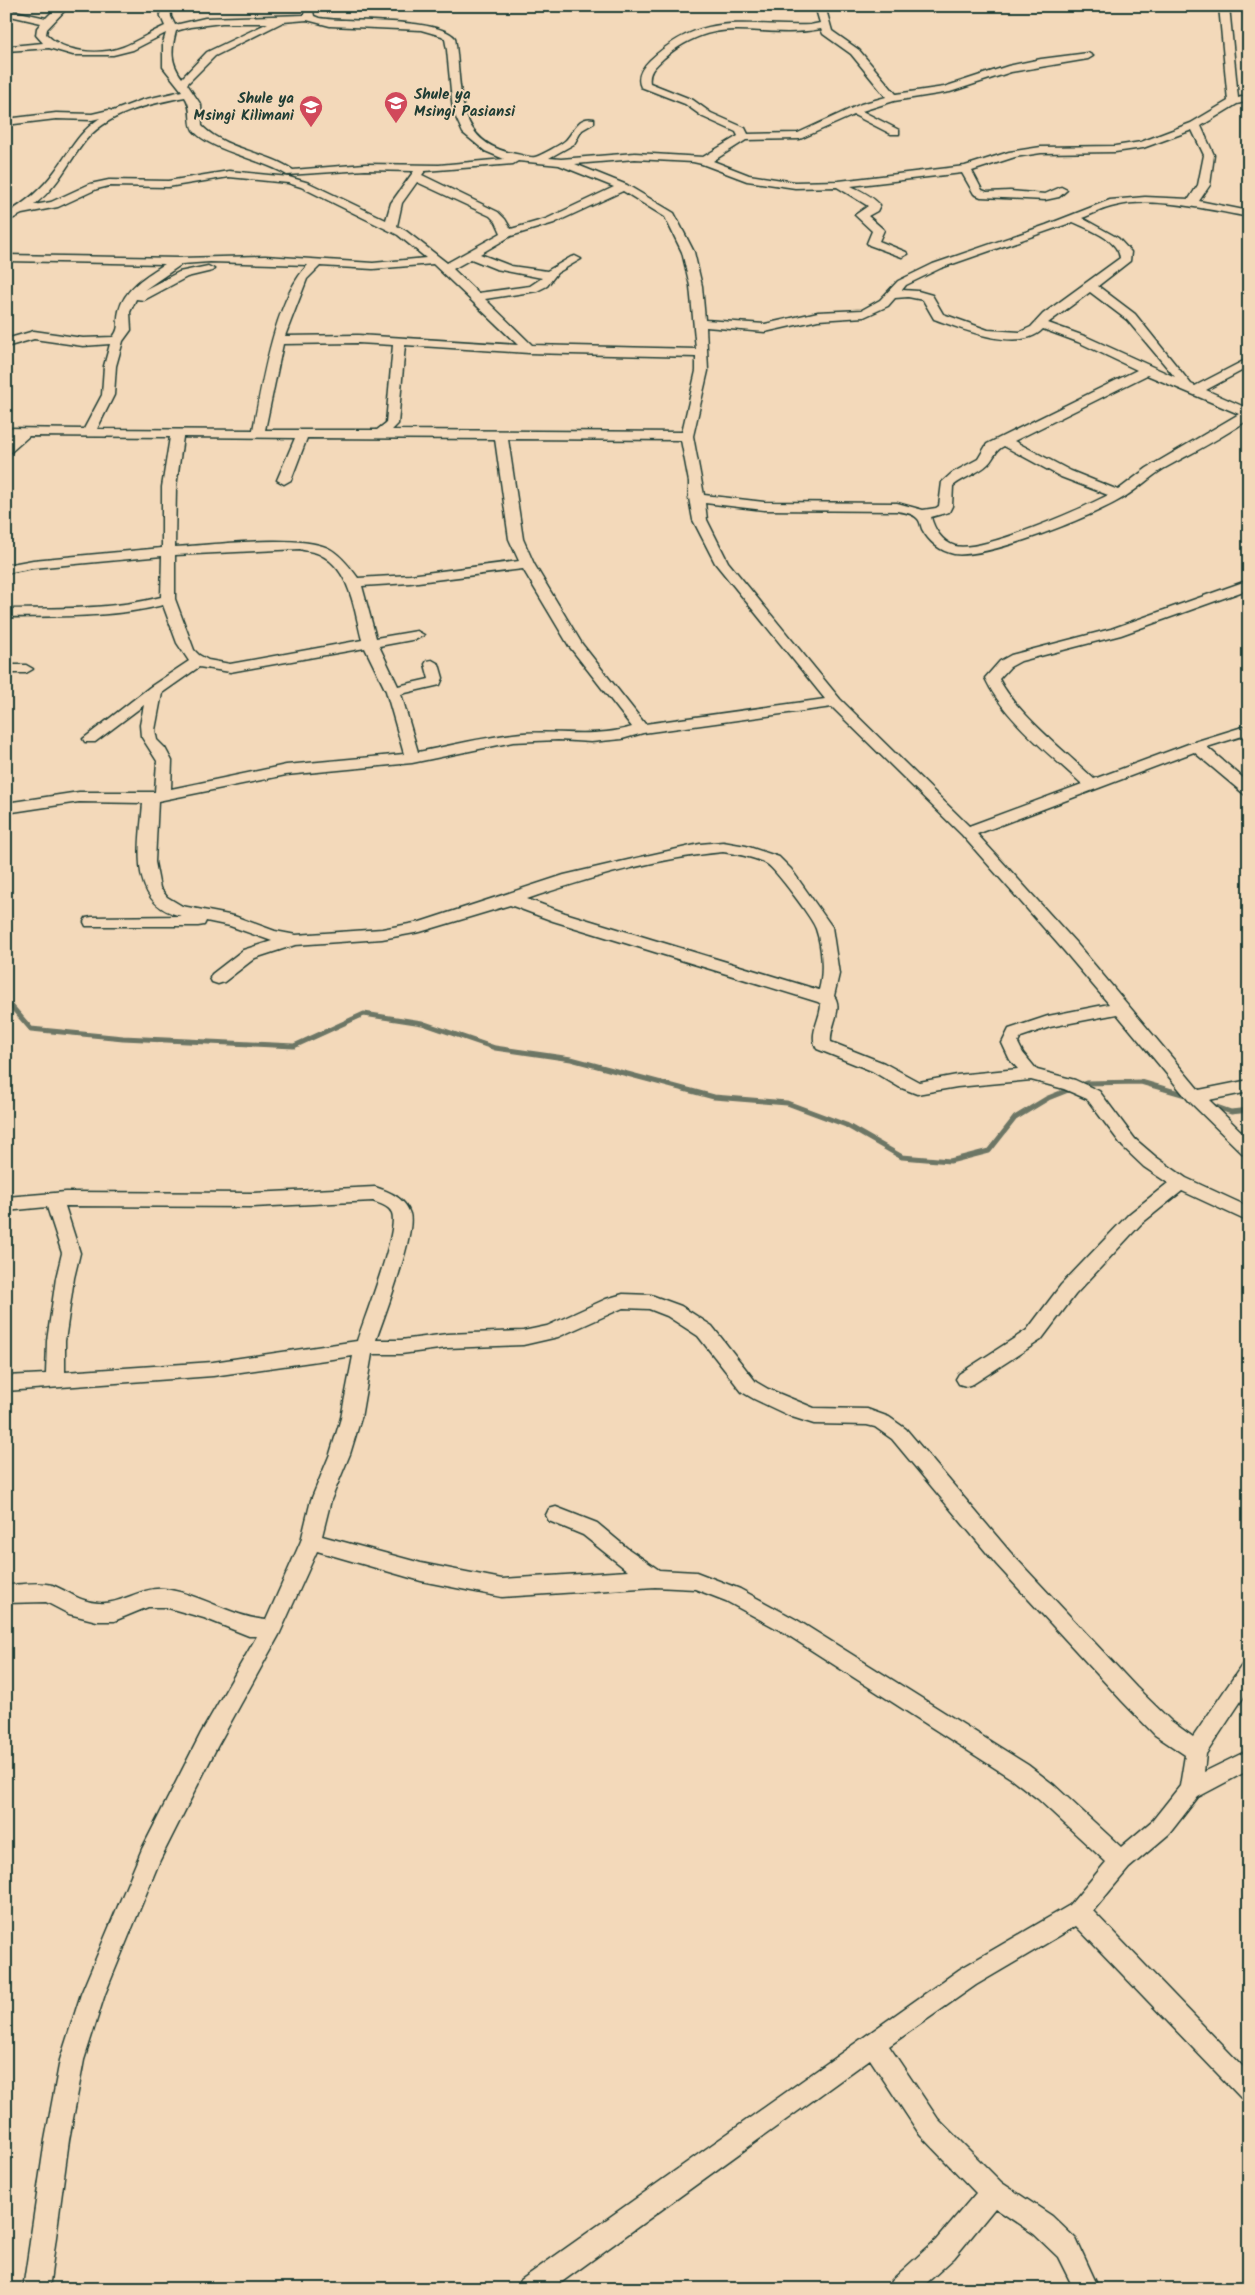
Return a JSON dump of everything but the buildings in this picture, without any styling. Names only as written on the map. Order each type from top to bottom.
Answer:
[{"type":"street","points":[[41,35],[42,28],[64,6]]},
{"type":"street","points":[[165,6],[166,17],[171,28],[168,43],[168,66],[185,88],[197,110],[195,120],[203,133],[233,149],[281,166],[290,177],[391,227],[446,268],[529,349]]},
{"type":"street","points":[[820,6],[827,32],[855,52],[892,98]]},
{"type":"street","points":[[1224,6],[1228,16],[1226,42],[1232,76],[1233,102]]},
{"type":"street","points":[[6,122],[48,117],[92,117],[124,109],[185,88],[211,54],[282,20],[310,11],[316,21],[422,27],[446,34],[451,44],[458,111],[468,133],[489,149],[502,155],[531,160],[561,162],[635,156],[705,161],[746,178],[795,185],[839,184],[966,169],[1022,152],[1115,149],[1137,146],[1158,140],[1195,125],[1233,102],[1249,98]]},
{"type":"street","points":[[6,12],[35,17],[47,22]]},
{"type":"street","points":[[41,35],[50,44],[69,51],[98,54],[119,52],[130,48],[150,35],[185,24],[203,21],[282,20]]},
{"type":"street","points":[[744,137],[740,130],[707,115],[690,102],[645,84],[644,76],[647,68],[698,32],[719,28],[810,28],[825,25]]},
{"type":"street","points":[[9,50],[41,35]]},
{"type":"street","points":[[9,50],[50,44]]},
{"type":"street","points":[[705,161],[744,137],[800,136],[854,111],[892,98],[946,90],[1008,69],[1041,62],[1088,56]]},
{"type":"street","points":[[6,219],[21,211],[47,190],[83,137],[96,125],[124,109]]},
{"type":"street","points":[[854,111],[895,132]]},
{"type":"street","points":[[21,211],[54,205],[94,186],[109,183],[168,184],[229,174],[290,177],[365,167],[419,172],[531,160],[570,142],[574,132],[590,121]]},
{"type":"street","points":[[1192,203],[1204,185],[1209,155],[1195,125]]},
{"type":"street","points":[[561,162],[623,187],[670,215],[688,252],[696,286],[702,353],[700,384],[687,436],[688,450],[696,482],[696,498],[700,520],[722,563],[836,702],[967,832],[1122,1007],[1193,1094],[1249,1150]]},
{"type":"street","points":[[966,169],[978,192],[986,196],[1010,194],[1045,197],[1055,195],[1061,190]]},
{"type":"street","points":[[391,227],[391,217],[396,205],[419,172]]},
{"type":"street","points":[[419,172],[494,214],[501,221],[508,234]]},
{"type":"street","points":[[839,184],[866,198],[874,205],[873,209],[861,215],[878,230],[873,243],[902,254]]},
{"type":"street","points":[[446,268],[508,234],[550,221],[623,187]]},
{"type":"street","points":[[698,322],[753,328],[774,327],[818,316],[864,314],[877,309],[902,283],[937,266],[1114,202],[1145,200],[1192,203],[1249,214]]},
{"type":"street","points":[[892,295],[912,294],[926,297],[933,304],[938,316],[986,333],[1021,336],[1042,325],[1047,317],[1111,272],[1126,259],[1126,252],[1114,240],[1073,218]]},
{"type":"street","points":[[471,254],[507,270],[550,274]]},
{"type":"street","points":[[6,258],[179,262],[237,259],[319,261],[373,266],[436,260]]},
{"type":"street","points":[[128,302],[183,274],[217,267],[237,259]]},
{"type":"street","points":[[475,297],[533,290],[543,284],[550,274],[575,260]]},
{"type":"street","points":[[258,434],[278,340],[302,278],[319,261]]},
{"type":"street","points":[[88,433],[108,395],[110,366],[117,340],[125,330],[124,311],[128,302],[140,288],[159,272],[179,262]]},
{"type":"street","points":[[1090,286],[1130,317],[1193,388]]},
{"type":"street","points":[[696,498],[764,506],[897,507],[924,517],[926,526],[932,535],[947,548],[969,550],[1010,539],[1074,516],[1119,495],[1141,477],[1199,443],[1222,433],[1248,414],[1193,388],[1147,370],[1102,347],[1060,330],[1042,325]]},
{"type":"street","points":[[6,343],[34,335],[83,342],[117,340]]},
{"type":"street","points":[[278,340],[358,339],[588,352],[678,350],[702,353]]},
{"type":"street","points":[[379,435],[392,424],[399,342]]},
{"type":"street","points":[[1193,388],[1249,362]]},
{"type":"street","points":[[919,514],[937,513],[944,510],[946,506],[947,485],[956,476],[983,462],[992,447],[1003,440],[1147,370]]},
{"type":"street","points":[[6,432],[687,436]]},
{"type":"street","points":[[6,448],[27,432]]},
{"type":"street","points":[[177,434],[169,487],[168,599],[190,655],[198,661],[211,666],[230,668],[417,634]]},
{"type":"street","points":[[284,480],[302,434]]},
{"type":"street","points":[[501,435],[516,539],[528,564],[576,646],[642,730]]},
{"type":"street","points":[[1003,440],[1035,459],[1066,474],[1119,495]]},
{"type":"street","points":[[6,569],[34,564],[169,551],[303,546],[324,551],[333,558],[354,582],[370,643],[394,691],[412,758]]},
{"type":"street","points":[[354,582],[410,579],[528,564]]},
{"type":"street","points":[[1092,785],[1029,724],[996,688],[992,678],[1005,664],[1016,658],[1116,632],[1249,584]]},
{"type":"street","points":[[6,613],[80,612],[138,608],[168,599]]},
{"type":"street","points":[[90,740],[155,690],[198,661]]},
{"type":"street","points":[[394,691],[435,682],[436,678],[432,664]]},
{"type":"street","points":[[6,669],[26,669]]},
{"type":"street","points":[[155,690],[147,734],[149,742],[159,750],[166,763],[156,797],[147,862],[152,888],[161,901],[178,910],[234,920],[272,936],[296,940]]},
{"type":"street","points":[[6,808],[79,797],[156,797],[286,770],[412,758],[513,738],[591,738],[622,735],[642,730],[836,702]]},
{"type":"street","points":[[967,832],[1196,746],[1249,730]]},
{"type":"street","points":[[1196,746],[1249,791]]},
{"type":"street","points":[[218,978],[249,954],[296,940],[382,934],[411,929],[463,915],[570,879],[700,849],[723,847],[759,855],[773,862],[785,873],[824,927],[831,974],[825,999]]},
{"type":"street","points":[[511,899],[559,917],[706,960],[829,1000],[830,1006],[822,1028],[821,1037],[823,1045],[878,1067],[911,1086],[931,1087],[957,1081],[1031,1074],[1069,1084],[1093,1094],[1138,1152],[1180,1183],[1249,1215]]},
{"type":"street","points":[[92,922],[234,920]]},
{"type":"street","points":[[1031,1074],[1016,1056],[1010,1043],[1016,1033],[1048,1022],[1122,1007]]},
{"type":"street","points":[[1193,1094],[1249,1086]]},
{"type":"street","points":[[966,1379],[1034,1335],[1068,1290],[1135,1219],[1180,1183]]},
{"type":"street","points":[[6,1204],[54,1200],[253,1200],[375,1194],[394,1203],[402,1215],[397,1251],[364,1346],[351,1418],[340,1454],[321,1500],[310,1541],[272,1628],[210,1740],[150,1856],[93,1994],[72,2060],[57,2140],[36,2289]]},
{"type":"street","points":[[54,1200],[71,1253],[65,1278],[56,1341],[55,1380]]},
{"type":"street","points":[[6,1384],[213,1369],[364,1346],[401,1347],[447,1341],[523,1338],[551,1332],[624,1301],[651,1302],[674,1311],[705,1331],[736,1372],[749,1386],[762,1394],[799,1412],[814,1416],[867,1417],[882,1422],[899,1434],[1003,1558],[1094,1654],[1128,1694],[1163,1728],[1196,1751]]},
{"type":"street","points":[[556,1515],[590,1529],[620,1554],[655,1578]]},
{"type":"street","points":[[310,1541],[421,1572],[474,1584],[502,1588],[524,1588],[585,1581],[655,1578],[696,1581],[733,1595],[790,1626],[1020,1772],[1046,1792],[1121,1862]]},
{"type":"street","points":[[6,1594],[48,1593],[76,1608],[97,1612],[114,1612],[147,1598],[165,1598],[206,1610],[249,1627],[272,1628]]},
{"type":"street","points":[[1190,1790],[1196,1751],[1249,1671]]},
{"type":"street","points":[[530,2289],[968,1977],[1078,1912],[1121,1862],[1160,1827],[1190,1790],[1249,1759]]},
{"type":"street","points":[[1078,1912],[1249,2090]]},
{"type":"street","points":[[873,2043],[928,2127],[993,2192],[1043,2225],[1067,2248],[1087,2289]]},
{"type":"street","points":[[901,2289],[945,2249],[993,2192]]},
{"type":"waterway","points":[[6,1006],[12,1007],[31,1029],[123,1038],[294,1046],[364,1014],[422,1023],[495,1048],[571,1059],[714,1097],[787,1103],[846,1125],[902,1157],[950,1161],[989,1151],[1015,1118],[1048,1098],[1086,1083],[1141,1082],[1189,1096]]},
{"type":"waterway","points":[[1211,1105],[1231,1112],[1249,1110]]},
{"type":"place","name":"Shule ya Msingi Pasiansi","points":[[396,124]]},
{"type":"place","name":"Shule ya Msingi Kilimani","points":[[311,128]]}]
